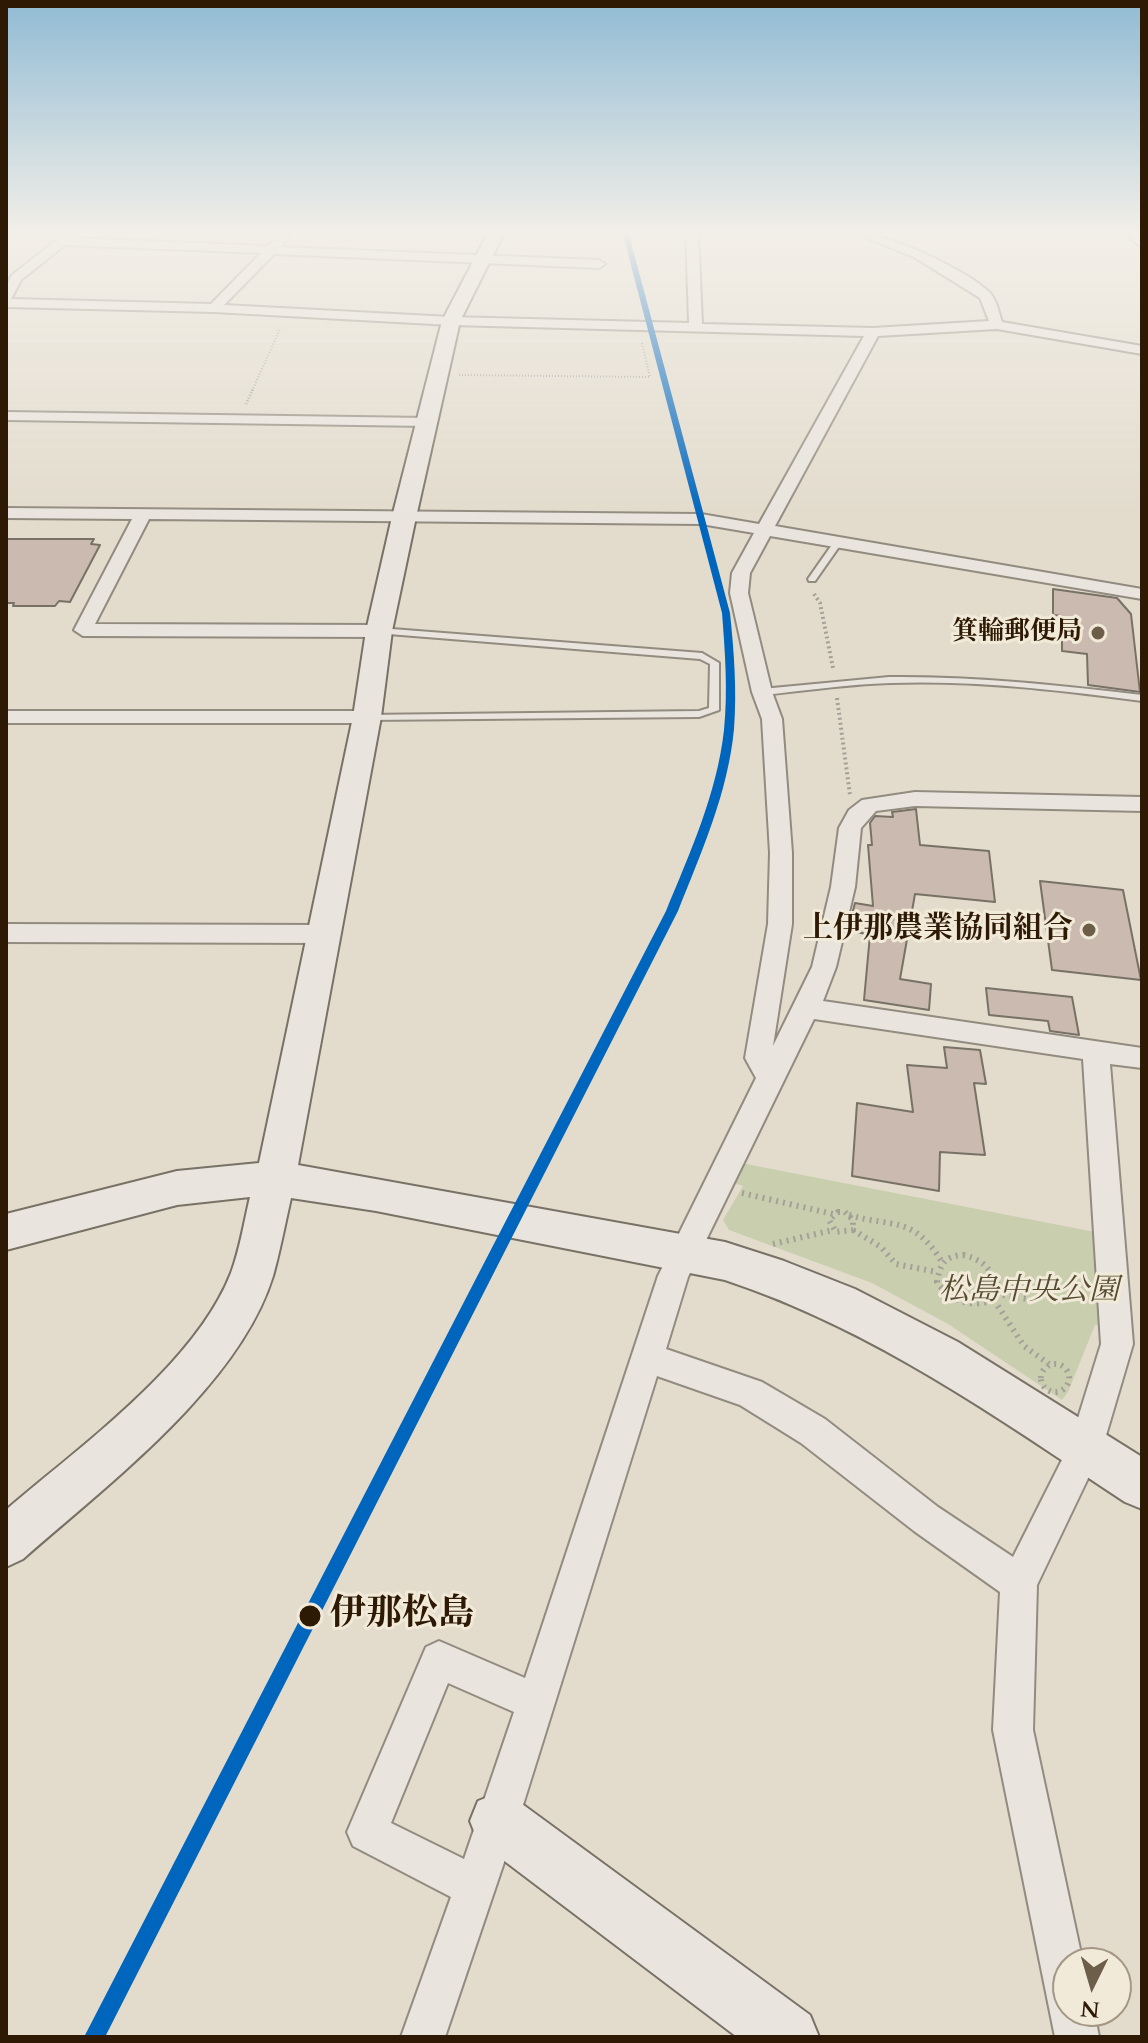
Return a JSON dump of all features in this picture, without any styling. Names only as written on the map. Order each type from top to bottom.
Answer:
[{"type":"street","points":[[6,1542],[145,1421],[195,1369],[226,1324],[251,1278],[367,717],[379,631],[450,326]]},
{"type":"street","points":[[706,326],[873,332],[973,326]]},
{"type":"street","points":[[1005,326],[1142,350]]},
{"type":"street","points":[[770,1077],[758,1058],[780,924],[781,853],[772,719],[762,692],[739,593],[741,573],[873,332]]},
{"type":"street","points":[[6,416],[427,422]]},
{"type":"street","points":[[6,513],[701,519],[1142,594]]},
{"type":"street","points":[[143,514],[83,630],[379,631]]},
{"type":"street","points":[[6,717],[367,717]]},
{"type":"street","points":[[423,2037],[498,1821],[534,1701],[682,1254],[807,1008],[824,967],[843,887],[850,828],[857,815],[870,805],[915,799],[1142,804]]},
{"type":"street","points":[[6,933],[323,934]]},
{"type":"street","points":[[807,1008],[1142,1058]]},
{"type":"street","points":[[1058,1947],[1013,1730],[1019,1583],[1085,1449],[1117,1344],[1096,1052]]},
{"type":"street","points":[[6,1232],[125,1199],[185,1187],[234,1180],[273,1181],[388,1196],[682,1254],[776,1276],[865,1312],[951,1359],[1142,1485]]},
{"type":"street","points":[[646,1357],[750,1393],[813,1431],[926,1519],[1019,1583]]},
{"type":"street","points":[[473,1886],[367,1832],[439,1660],[534,1701]]},
{"type":"street","points":[[498,1821],[788,2037]]},
{"type":"lane","points":[[812,579],[839,541]]},
{"type":"lane","points":[[367,717],[699,714],[714,710],[715,663],[702,656],[379,631]]},
{"type":"lane","points":[[762,692],[851,682],[938,681],[1073,689],[1142,698]]},
{"type":"path","points":[[239,419],[282,326]]},
{"type":"path","points":[[438,375],[650,377],[639,326]]},
{"type":"path","points":[[733,1190],[865,1221],[896,1222],[923,1237],[942,1262]]},
{"type":"path","points":[[834,1214],[829,1220],[834,1230]]},
{"type":"path","points":[[848,1215],[853,1220],[853,1230]]},
{"type":"path","points":[[767,1251],[776,1241],[834,1230],[843,1233],[853,1230],[881,1247],[896,1264],[937,1272]]},
{"type":"path","points":[[1027,1299],[995,1297],[977,1306],[954,1300],[940,1286],[937,1272],[942,1262],[953,1255],[978,1260],[991,1269],[998,1285],[995,1297],[1024,1346],[1049,1364],[1067,1372],[1070,1385],[1063,1391],[1054,1391],[1042,1381],[1042,1368],[1049,1364]]},
{"type":"path","points":[[998,1285],[1029,1290]]},
{"type":"green space","name":"松島中央公園","points":[[741,1163],[1100,1233],[1105,1325],[1095,1325],[1068,1392],[1062,1400],[948,1324],[872,1283],[729,1230],[723,1220],[743,1186],[730,1182]]},
{"type":"building","points":[[6,539],[94,539],[91,544],[100,545],[70,602],[59,601],[55,606],[13,606],[14,603],[6,603]]},
{"type":"building","name":"箕輪郵便局","points":[[1053,589],[1117,598],[1131,614],[1140,692],[1088,685],[1087,654],[1062,651],[1062,616],[1053,615]]},
{"type":"building","points":[[916,809],[920,845],[989,851],[995,902],[915,894],[900,979],[931,984],[929,1010],[864,1000],[870,935],[848,930],[855,903],[873,906],[868,845],[872,845],[870,823],[875,816],[893,817],[892,812]]},
{"type":"building","name":"上伊那農業協同組合","points":[[1040,881],[1123,890],[1141,980],[1052,970]]},
{"type":"building","points":[[986,988],[1072,997],[1079,1035],[1050,1031],[1048,1021],[989,1015]]},
{"type":"building","points":[[944,1047],[980,1050],[986,1084],[974,1083],[985,1155],[940,1152],[939,1191],[852,1176],[857,1103],[913,1112],[907,1065],[947,1068]]},
{"type":"transit line","points":[[94,2037],[672,911],[714,800],[729,733],[731,697],[726,613],[650,326]]},
{"type":"place","name":"箕輪郵便局","points":[[1098,633]]},
{"type":"place","name":"上伊那農業協同組合","points":[[1089,930]]},
{"type":"place","name":"伊那松島","points":[[310,1616]]}]
